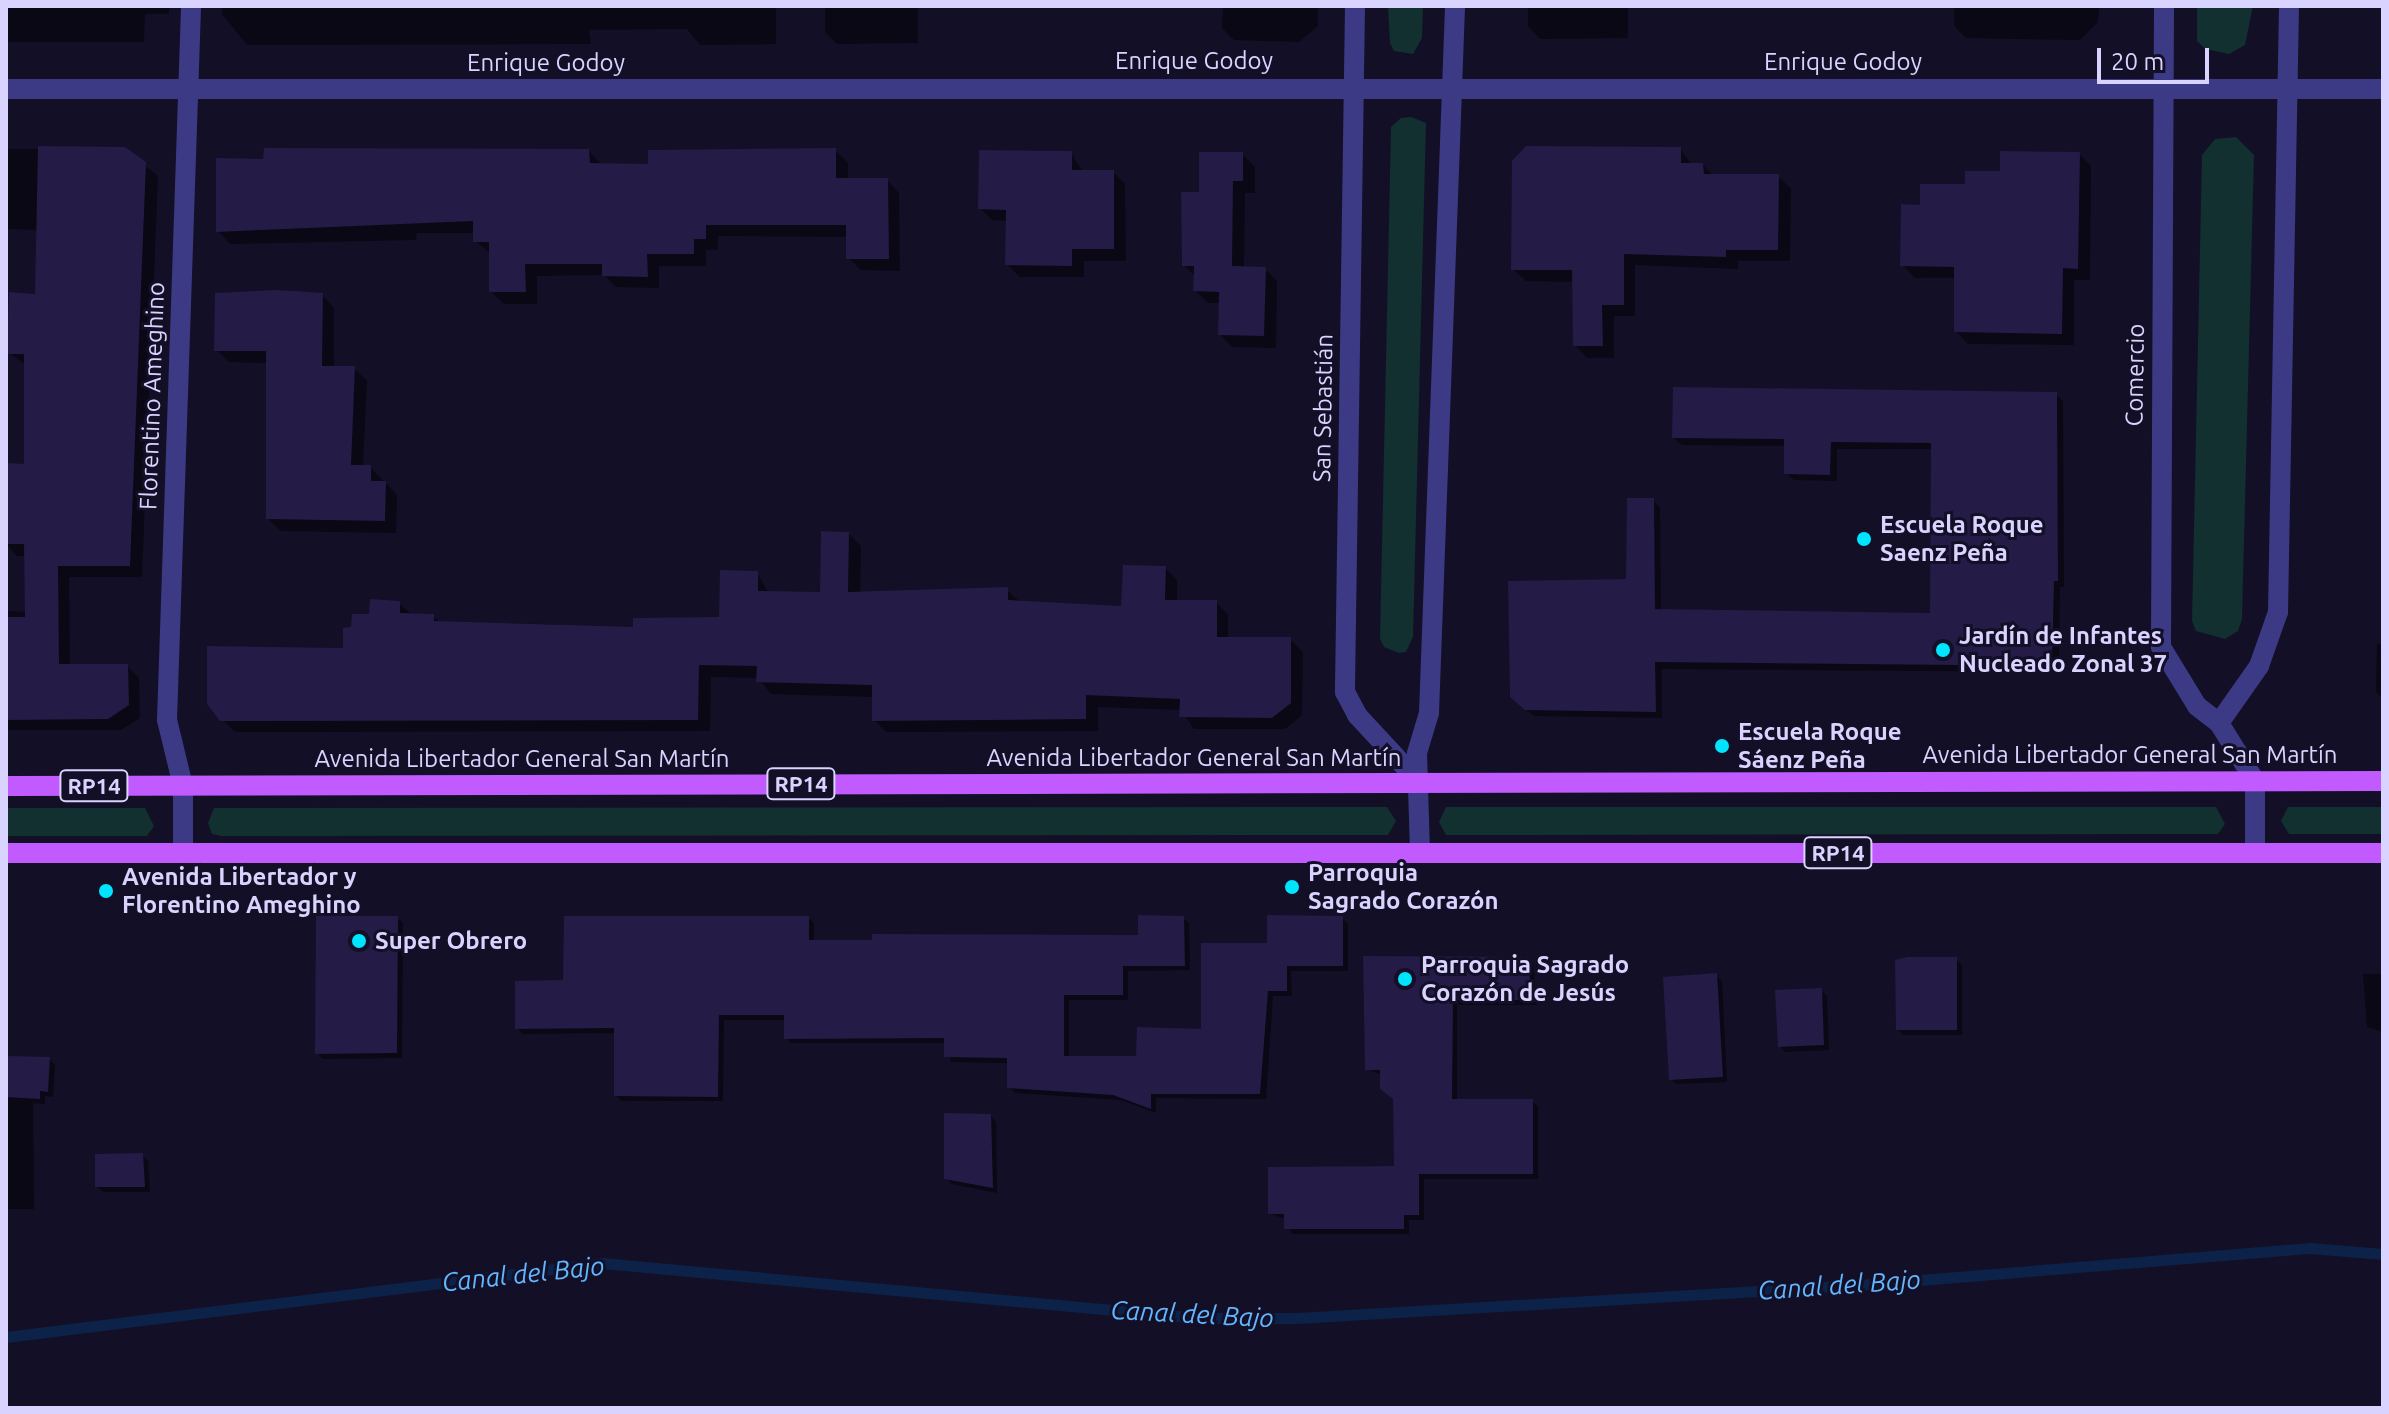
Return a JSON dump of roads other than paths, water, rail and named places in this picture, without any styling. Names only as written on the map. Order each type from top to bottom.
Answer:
[{"type":"main road","name":"Avenida Libertador General San Martín","points":[[6,786],[2383,781]]},
{"type":"main road","name":"RP14","points":[[6,853],[2383,853]]},
{"type":"street","name":"Florentino Ameghino","points":[[183,853],[183,786],[167,720],[191,6]]},
{"type":"street","name":"San Sebastián","points":[[1355,6],[1345,692],[1357,715],[1420,783]]},
{"type":"street","points":[[1420,853],[1417,753],[1429,713],[1455,6]]},
{"type":"street","name":"Comercio","points":[[2164,6],[2161,647],[2197,706],[2219,723],[2255,781]]},
{"type":"street","points":[[2219,723],[2259,666],[2278,612],[2289,6]]},
{"type":"street","name":"Enrique Godoy","points":[[6,89],[189,91],[1354,86],[2383,89]]},
{"type":"street","points":[[2255,781],[2255,853]]},
{"type":"waterway","name":"Canal del Bajo","points":[[6,1337],[602,1263],[1199,1318],[1297,1318],[1859,1285],[2310,1248],[2383,1254]]},
{"type":"place","name":"Escuela Roque Saenz Peña","points":[[1864,539]]},
{"type":"place","name":"Jardín de Infantes Nucleado Zonal 37","points":[[1943,650]]},
{"type":"place","name":"Escuela Roque Sáenz Peña","points":[[1722,746]]},
{"type":"place","name":"Parroquia Sagrado Corazón","points":[[1292,887]]},
{"type":"place","name":"Avenida Libertador y Florentino Ameghino","points":[[106,891]]},
{"type":"place","name":"Super Obrero","points":[[359,941]]},
{"type":"place","name":"Parroquia Sagrado Corazón de Jesús","points":[[1405,979]]}]
